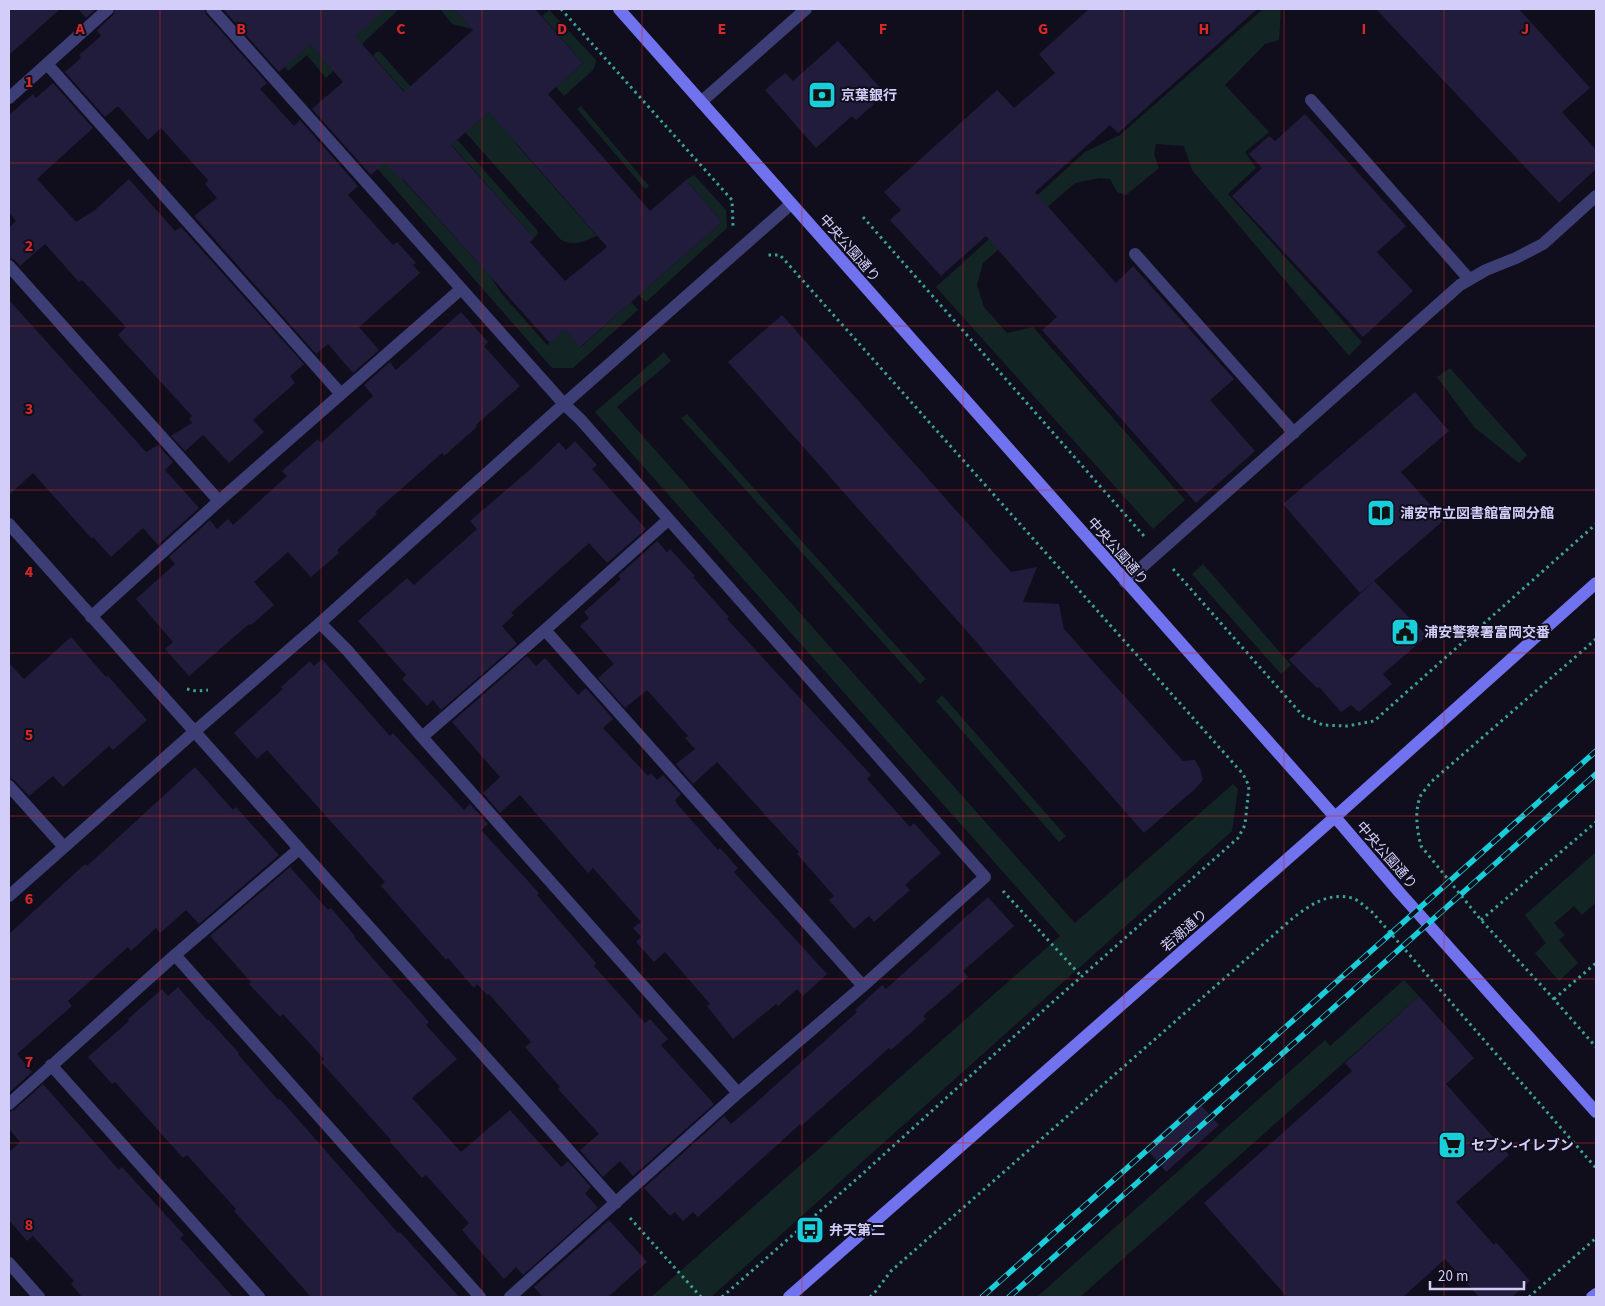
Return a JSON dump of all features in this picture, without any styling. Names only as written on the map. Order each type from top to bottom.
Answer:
[{"type":"street","points":[[9,98],[108,9]]},
{"type":"street","points":[[212,9],[564,404],[580,419],[985,877],[863,986],[738,1093],[510,1297]]},
{"type":"street","name":"中央公園通り","points":[[619,9],[1335,817],[1413,908],[1596,1112]]},
{"type":"street","points":[[702,102],[806,9]]},
{"type":"street","points":[[46,64],[341,394]]},
{"type":"street","points":[[1312,100],[1469,279]]},
{"type":"street","points":[[1125,582],[1460,285],[1486,270],[1516,258],[1543,244],[1596,196]]},
{"type":"street","points":[[9,896],[320,623],[791,204]]},
{"type":"street","points":[[1135,254],[1294,433]]},
{"type":"street","points":[[9,266],[219,501]]},
{"type":"street","points":[[90,617],[461,289]]},
{"type":"street","points":[[422,737],[668,520]]},
{"type":"street","points":[[9,524],[90,617],[616,1203]]},
{"type":"street","name":"若潮通り","points":[[789,1297],[1335,817],[1596,583]]},
{"type":"street","points":[[320,623],[347,650],[738,1093]]},
{"type":"street","points":[[545,630],[863,986]]},
{"type":"street","points":[[9,786],[64,847]]},
{"type":"street","points":[[9,1104],[175,955],[299,849]]},
{"type":"street","points":[[175,955],[480,1297]]},
{"type":"street","points":[[52,1065],[259,1297]]},
{"type":"street","points":[[9,1263],[40,1297]]},
{"type":"street","points":[[1592,1297],[1596,1294]]},
{"type":"path","points":[[561,9],[732,200],[733,226]]},
{"type":"path","points":[[722,1297],[852,1184],[1238,838],[1246,825],[1249,786],[1243,774],[780,255],[765,254]]},
{"type":"path","points":[[1596,639],[1431,782],[1421,796],[1417,814],[1417,831],[1421,846],[1481,920],[1596,1047]]},
{"type":"path","points":[[184,688],[196,691],[211,690]]},
{"type":"path","points":[[1481,920],[1596,822]]},
{"type":"path","points":[[985,877],[996,883],[1082,976]]},
{"type":"path","points":[[870,1297],[890,1272],[1285,925],[1312,904],[1330,897],[1353,898],[1372,912],[1596,1168]]},
{"type":"path","points":[[1554,999],[1596,963]]},
{"type":"path","points":[[616,1203],[702,1297]]},
{"type":"path","points":[[1530,1297],[1596,1238]]},
{"type":"green space","points":[[233,9],[399,9],[326,78],[307,55],[288,71]]},
{"type":"green space","points":[[438,9],[454,9],[472,29],[452,24],[441,10]]},
{"type":"green space","points":[[1263,9],[1281,9],[1279,40],[1265,44],[1225,85],[1269,132],[1245,152],[1256,168],[1228,194],[1362,342],[1349,356],[1192,170],[1184,146],[1156,144],[1154,154],[1159,168],[1126,195],[1117,192],[1110,179],[1100,178],[1075,183],[983,263],[977,285],[984,307],[1007,333],[1033,327],[1185,500],[1153,529],[936,287],[1085,152],[1120,135]]},
{"type":"green space","points":[[549,10],[596,60],[594,69],[564,96],[556,87],[583,63],[542,16]]},
{"type":"green space","points":[[376,52],[380,52],[537,230],[538,234],[534,238],[373,56]]},
{"type":"green space","points":[[426,72],[473,126],[491,110],[508,129],[517,145],[597,236],[575,243],[561,240],[418,79]]},
{"type":"green space","points":[[327,96],[491,277],[501,293],[547,345],[565,330],[581,347],[631,302],[638,310],[573,368],[552,368],[319,102]]},
{"type":"green space","points":[[581,106],[649,186],[645,189],[577,109]]},
{"type":"green space","points":[[694,175],[726,210],[727,228],[646,302],[639,295],[722,222],[686,180]]},
{"type":"green space","points":[[664,352],[671,361],[617,407],[1075,923],[1233,784],[1238,789],[1232,831],[711,1297],[651,1297],[1060,936],[595,412]]},
{"type":"green space","points":[[1450,368],[1527,455],[1519,463],[1474,427],[1437,377]]},
{"type":"green space","points":[[687,414],[926,679],[920,684],[681,418]]},
{"type":"green space","points":[[1203,564],[1291,665],[1281,674],[1192,574]]},
{"type":"green space","points":[[942,695],[1066,836],[1059,842],[936,701]]},
{"type":"green space","points":[[1596,852],[1596,902],[1582,915],[1574,906],[1554,923],[1565,935],[1559,940],[1578,963],[1559,981],[1535,953],[1546,943],[1525,915]]},
{"type":"green space","points":[[1404,980],[1419,996],[1080,1297],[1037,1297],[1325,1040],[1330,1046]]},
{"type":"building","points":[[9,9],[60,9],[9,55]]},
{"type":"building","points":[[78,9],[96,9],[86,18]]},
{"type":"building","points":[[116,9],[204,9],[206,14],[267,83],[260,89],[294,126],[300,120],[358,186],[348,195],[393,245],[397,242],[416,263],[413,265],[420,273],[359,327],[379,350],[353,373],[328,344],[316,354],[194,216],[217,198],[205,184],[208,180],[161,128],[148,140],[118,106],[105,117],[65,72],[81,58],[79,55],[101,36],[97,30],[113,15]]},
{"type":"building","points":[[223,9],[386,9],[355,36],[404,92],[473,30],[454,9],[535,9],[583,63],[548,94],[650,211],[686,180],[722,222],[580,347],[565,330],[550,343],[403,179],[401,180],[385,162],[371,175],[312,109],[343,82],[310,44],[279,72]],"holes":[[[489,112],[607,247],[565,281],[530,242],[534,238],[451,145]]]},
{"type":"building","points":[[1089,9],[1257,9],[1118,133],[1110,125],[1035,192],[1116,283],[1133,266],[1234,379],[1210,400],[1255,451],[1196,503],[1042,330],[1057,317],[986,236],[941,276],[890,220],[901,210],[884,192],[997,90],[1014,108],[1055,73],[1039,54]]},
{"type":"building","points":[[1376,9],[1519,9],[1590,88],[1562,112],[1596,150],[1596,169],[1559,203]]},
{"type":"building","name":"京葉銀行","points":[[838,41],[882,90],[870,100],[874,104],[856,120],[852,116],[816,148],[765,90],[785,73],[793,81]]},
{"type":"building","points":[[53,83],[93,128],[37,179],[76,222],[95,210],[129,179],[175,231],[181,227],[304,364],[290,376],[295,383],[253,420],[264,432],[229,463],[203,435],[185,451],[171,436],[192,423],[189,419],[192,416],[118,335],[126,327],[82,280],[79,282],[45,244],[20,266],[15,260],[9,258],[9,228],[16,221],[9,212],[9,115],[33,94],[36,98]]},
{"type":"building","points":[[1305,114],[1406,226],[1377,252],[1413,291],[1363,337],[1232,196],[1262,168],[1249,154],[1269,136],[1275,141]]},
{"type":"building","points":[[9,300],[146,452],[158,445],[173,462],[165,470],[199,508],[158,545],[143,528],[111,557],[93,537],[92,539],[33,473],[9,495]]},
{"type":"building","points":[[461,312],[488,342],[484,346],[520,386],[444,456],[442,453],[375,512],[377,514],[337,550],[339,553],[311,577],[288,552],[254,582],[274,605],[189,676],[165,649],[173,642],[136,599],[175,564],[169,557],[210,520],[217,529],[228,519],[233,525],[287,476],[282,471],[318,439],[321,443],[373,396],[364,385],[390,362],[396,370]]},
{"type":"building","points":[[782,315],[1011,572],[1037,567],[1023,602],[1059,604],[1064,629],[1183,761],[1195,760],[1203,780],[1144,833],[728,362]]},
{"type":"building","name":"浦安市立図書館富岡分館","points":[[1415,392],[1449,431],[1401,472],[1444,520],[1360,593],[1283,504]]},
{"type":"building","points":[[575,441],[597,465],[592,469],[646,529],[607,563],[589,543],[511,613],[514,615],[502,626],[517,644],[441,710],[433,700],[427,706],[402,679],[406,675],[358,621],[407,578],[414,585],[477,529],[470,521],[559,442],[566,450]]},
{"type":"building","points":[[657,541],[667,552],[670,549],[695,576],[693,577],[729,617],[727,619],[871,775],[867,779],[910,827],[914,823],[941,853],[905,885],[910,890],[874,922],[869,916],[854,929],[829,900],[834,896],[797,854],[799,852],[717,762],[693,784],[676,764],[695,749],[685,738],[688,736],[647,690],[625,708],[598,678],[614,664],[580,626],[589,618],[584,612],[621,579],[618,576]]},
{"type":"building","points":[[1374,581],[1427,636],[1383,674],[1392,684],[1359,712],[1351,705],[1341,712],[1319,687],[1317,688],[1289,660]]},
{"type":"building","points":[[71,637],[147,720],[113,750],[109,746],[63,787],[53,776],[29,796],[15,781],[9,778],[9,663],[24,679]]},
{"type":"building","points":[[527,656],[536,666],[545,658],[578,695],[586,688],[613,719],[603,728],[648,776],[651,773],[657,780],[663,775],[681,794],[675,800],[678,805],[718,850],[720,848],[738,868],[734,872],[827,974],[803,996],[797,989],[778,1006],[776,1004],[733,1039],[707,1006],[710,1004],[665,952],[654,962],[636,942],[641,937],[633,928],[641,922],[593,868],[588,873],[520,795],[500,813],[483,793],[500,777],[452,722]]},
{"type":"building","points":[[322,659],[390,736],[393,733],[464,810],[470,804],[488,824],[481,830],[539,893],[537,895],[596,963],[594,966],[645,1023],[650,1019],[668,1039],[661,1045],[714,1104],[633,1176],[620,1161],[603,1177],[580,1150],[599,1134],[558,1089],[560,1087],[525,1047],[531,1042],[489,994],[487,995],[477,984],[474,988],[448,958],[446,960],[381,886],[385,882],[267,750],[257,759],[234,733],[283,689],[281,687],[310,661],[314,666]]},
{"type":"building","points":[[195,767],[233,810],[236,807],[279,855],[199,924],[186,910],[160,933],[156,928],[131,951],[128,947],[68,1001],[72,1006],[17,1054],[32,1072],[9,1093],[9,934],[85,864],[87,866]]},
{"type":"building","points":[[290,867],[328,910],[331,908],[429,1022],[426,1025],[457,1059],[412,1098],[461,1152],[510,1110],[561,1167],[568,1161],[591,1187],[585,1193],[598,1208],[523,1275],[516,1267],[504,1279],[462,1230],[469,1223],[426,1175],[422,1178],[390,1142],[391,1140],[321,1062],[324,1059],[283,1014],[280,1017],[249,984],[251,982],[210,936]]},
{"type":"building","points":[[988,897],[1014,926],[963,971],[968,977],[923,1016],[926,1019],[891,1050],[889,1048],[801,1126],[800,1124],[698,1217],[693,1212],[683,1221],[675,1212],[670,1216],[644,1188],[724,1116],[731,1124],[750,1108],[857,1012],[855,1010],[882,985],[886,989]]},
{"type":"building","points":[[178,987],[398,1233],[400,1232],[459,1297],[311,1297],[187,1155],[183,1158],[115,1082],[112,1084],[88,1057],[162,989],[168,996]]},
{"type":"building","points":[[1419,996],[1474,1058],[1446,1084],[1509,1155],[1456,1202],[1494,1245],[1496,1242],[1530,1281],[1512,1297],[1479,1297],[1445,1259],[1403,1297],[1287,1297],[1204,1203],[1352,1071],[1345,1063]]},
{"type":"building","points":[[43,1084],[119,1170],[122,1167],[184,1235],[180,1238],[233,1297],[82,1297],[71,1284],[74,1281],[33,1236],[27,1241],[9,1220],[9,1152],[20,1142],[9,1129],[9,1112],[14,1110]]},
{"type":"building","points":[[1197,1101],[1219,1125],[1166,1172],[1145,1147]]},
{"type":"building","points":[[609,1220],[647,1262],[608,1297],[543,1297],[534,1287]]},
{"type":"railway","points":[[982,1297],[1596,751]]},
{"type":"railway","points":[[1009,1297],[1596,774]]},
{"type":"place","name":"京葉銀行","points":[[822,95]]},
{"type":"place","name":"浦安市立図書館富岡分館","points":[[1381,513]]},
{"type":"place","name":"浦安警察署富岡交番","points":[[1405,632]]},
{"type":"place","name":"セブン-イレブン","points":[[1452,1145]]},
{"type":"place","name":"弁天第二","points":[[810,1230]]}]
